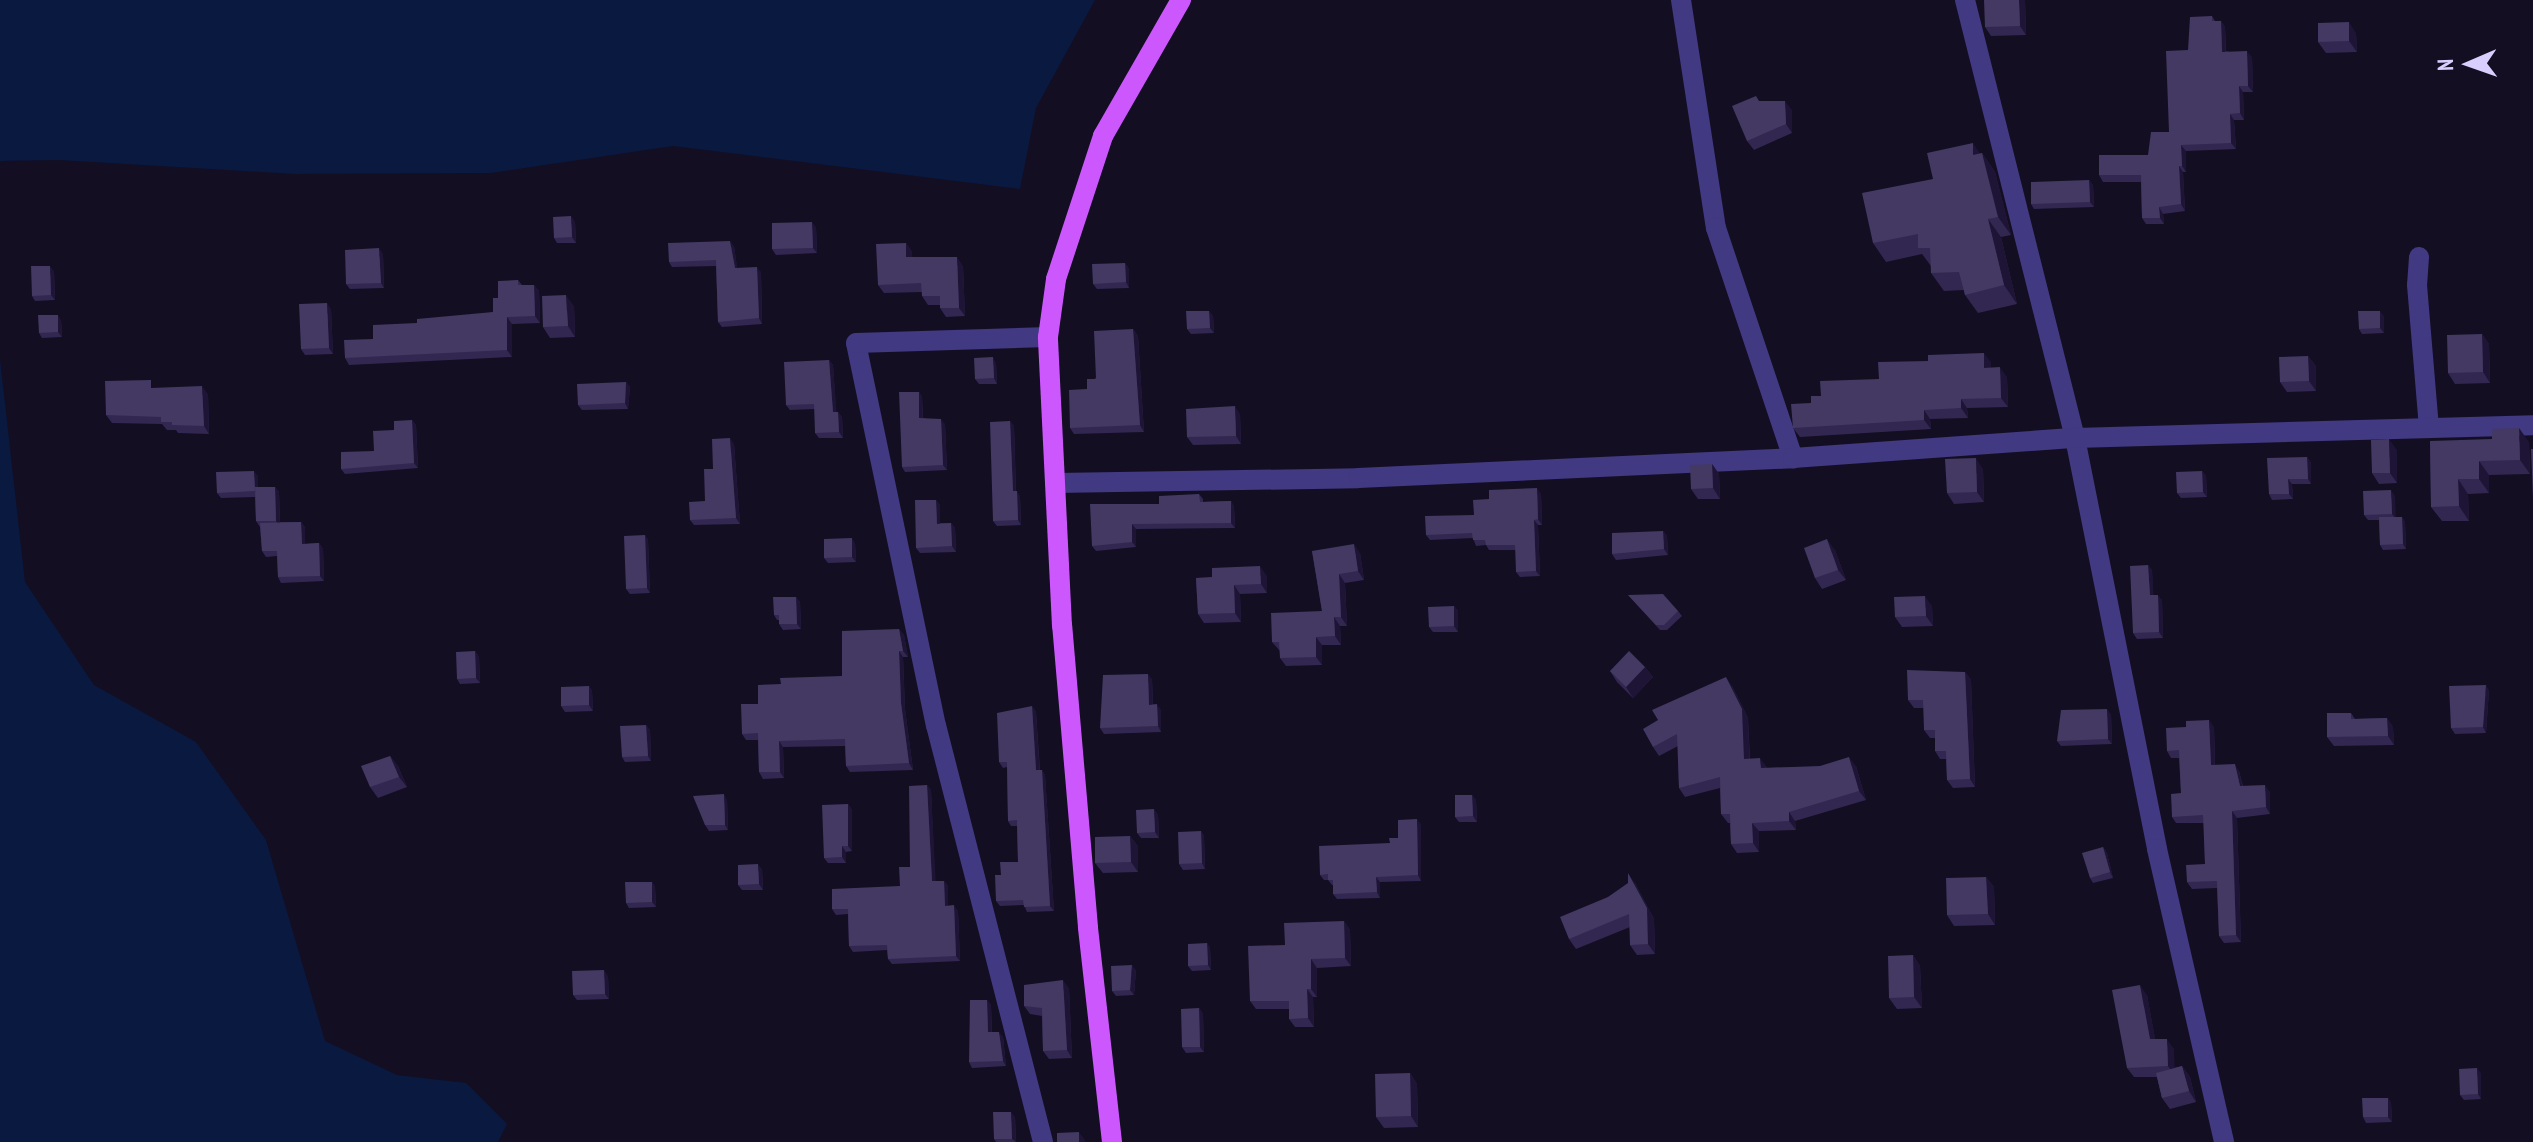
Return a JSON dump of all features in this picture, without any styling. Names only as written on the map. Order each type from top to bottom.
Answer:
[{"type":"main road","points":[[1112,1142],[1088,927],[1063,642],[1048,337],[1056,279],[1103,136],[1181,0]]},
{"type":"street","points":[[1681,0],[1716,228],[1793,458]]},
{"type":"street","points":[[1965,0],[2075,438],[2157,849],[2224,1142]]},
{"type":"street","points":[[2419,257],[2417,285],[2429,427]]},
{"type":"street","points":[[1043,1142],[936,726],[856,343],[1048,337]]},
{"type":"street","points":[[1056,483],[1358,478],[1793,458],[2075,438],[2533,425]]},
{"type":"water","points":[[0,0],[1095,0],[1036,108],[1020,189],[673,146],[491,173],[295,174],[59,160],[0,161]]},
{"type":"water","points":[[0,359],[25,582],[94,685],[196,742],[266,840],[325,1041],[397,1075],[466,1083],[507,1124],[498,1142],[0,1142]]},
{"type":"building","points":[[1984,0],[2019,0],[2020,26],[1985,27]]},
{"type":"building","points":[[2212,16],[2212,21],[2221,21],[2222,52],[2247,51],[2248,86],[2239,86],[2240,113],[2230,114],[2231,143],[2181,145],[2181,204],[2159,207],[2160,218],[2142,218],[2141,175],[2099,175],[2099,155],[2148,155],[2151,132],[2169,132],[2166,51],[2188,50],[2190,17]]},
{"type":"building","points":[[2349,22],[2349,41],[2318,42],[2318,23]]},
{"type":"building","points":[[1756,96],[1759,101],[1785,101],[1786,124],[1747,141],[1732,106]]},
{"type":"building","points":[[1973,143],[1973,155],[1982,153],[1998,217],[1988,219],[2004,285],[1965,295],[1959,272],[1931,273],[1930,248],[1918,248],[1918,234],[1873,243],[1862,193],[1933,179],[1927,153]]},
{"type":"building","points":[[2089,180],[2090,202],[2031,204],[2031,182]]},
{"type":"building","points":[[571,216],[572,237],[554,238],[553,217]]},
{"type":"building","points":[[812,222],[813,248],[772,249],[772,223]]},
{"type":"building","points":[[730,241],[735,268],[757,267],[759,318],[718,322],[716,260],[669,262],[668,243]]},
{"type":"building","points":[[906,243],[906,257],[957,257],[959,308],[940,308],[940,296],[922,296],[921,283],[878,285],[876,244]]},
{"type":"building","points":[[379,248],[381,283],[346,284],[345,250]]},
{"type":"building","points":[[1125,263],[1126,282],[1093,284],[1092,264]]},
{"type":"building","points":[[31,266],[50,266],[51,295],[32,296]]},
{"type":"building","points":[[518,280],[518,285],[534,285],[535,316],[507,317],[507,350],[345,358],[344,340],[373,339],[373,325],[417,323],[417,319],[493,312],[493,298],[498,298],[498,281]]},
{"type":"building","points":[[566,295],[568,326],[543,327],[542,296]]},
{"type":"building","points":[[327,303],[329,348],[301,349],[299,304]]},
{"type":"building","points":[[1186,311],[1209,311],[1210,328],[1187,329]]},
{"type":"building","points":[[2358,311],[2380,311],[2380,328],[2359,329]]},
{"type":"building","points":[[38,315],[58,315],[58,332],[39,333]]},
{"type":"building","points":[[1133,329],[1140,425],[1070,428],[1069,390],[1087,389],[1087,379],[1096,379],[1094,331]]},
{"type":"building","points":[[2482,334],[2483,372],[2448,373],[2447,335]]},
{"type":"building","points":[[1984,353],[1984,368],[2000,367],[2001,398],[1961,399],[1961,408],[1924,410],[1924,420],[1793,428],[1791,404],[1811,403],[1811,396],[1821,396],[1820,381],[1879,379],[1878,362],[1928,361],[1928,355]]},
{"type":"building","points":[[2308,356],[2309,381],[2280,382],[2279,357]]},
{"type":"building","points":[[993,357],[994,378],[975,379],[974,358]]},
{"type":"building","points":[[829,360],[833,412],[838,412],[839,432],[815,433],[814,404],[786,405],[784,362]]},
{"type":"building","points":[[151,380],[151,388],[202,386],[204,426],[172,425],[172,422],[161,422],[161,417],[106,415],[105,381]]},
{"type":"building","points":[[626,382],[625,403],[578,405],[577,384]]},
{"type":"building","points":[[899,392],[919,392],[919,418],[941,419],[943,465],[902,467]]},
{"type":"building","points":[[1235,406],[1236,436],[1187,437],[1186,409]]},
{"type":"building","points":[[412,420],[414,463],[341,469],[341,452],[374,451],[373,431],[394,430],[394,421]]},
{"type":"building","points":[[1010,421],[1013,491],[1017,491],[1018,520],[993,521],[990,422]]},
{"type":"building","points":[[2519,428],[2520,460],[2479,461],[2479,479],[2458,479],[2459,506],[2431,507],[2430,441],[2492,439],[2492,429]]},
{"type":"building","points":[[730,438],[736,518],[690,520],[689,502],[705,501],[704,469],[713,469],[712,439]]},
{"type":"building","points":[[2389,439],[2390,473],[2372,473],[2371,440]]},
{"type":"building","points":[[2531,449],[2533,449],[2533,498]]},
{"type":"building","points":[[2307,457],[2308,479],[2288,479],[2289,494],[2269,494],[2267,458]]},
{"type":"building","points":[[1976,458],[1977,492],[1947,493],[1945,459]]},
{"type":"building","points":[[1712,464],[1713,488],[1691,489],[1690,465]]},
{"type":"building","points":[[254,471],[255,491],[217,493],[216,472]]},
{"type":"building","points":[[2202,471],[2203,492],[2177,493],[2176,472]]},
{"type":"building","points":[[255,487],[275,487],[276,521],[256,521]]},
{"type":"building","points":[[1537,488],[1538,519],[1534,520],[1536,571],[1516,572],[1515,545],[1486,545],[1485,540],[1473,540],[1472,533],[1426,535],[1425,516],[1474,515],[1473,500],[1489,499],[1489,490]]},
{"type":"building","points":[[2391,490],[2392,514],[2364,515],[2363,491]]},
{"type":"building","points":[[1199,494],[1200,502],[1231,501],[1231,523],[1132,524],[1132,542],[1092,546],[1090,504],[1159,504],[1159,496]]},
{"type":"building","points":[[915,500],[936,500],[937,524],[951,523],[952,546],[916,548]]},
{"type":"building","points":[[2379,517],[2402,517],[2403,544],[2380,545]]},
{"type":"building","points":[[301,522],[302,544],[319,543],[320,576],[278,577],[277,551],[262,551],[260,523]]},
{"type":"building","points":[[1663,531],[1664,549],[1612,554],[1612,533]]},
{"type":"building","points":[[645,535],[647,588],[626,589],[624,536]]},
{"type":"building","points":[[852,538],[852,557],[824,558],[824,539]]},
{"type":"building","points":[[1827,539],[1838,570],[1815,578],[1804,548]]},
{"type":"building","points":[[1354,544],[1358,571],[1339,574],[1341,617],[1334,617],[1335,636],[1316,637],[1316,657],[1280,658],[1279,642],[1272,642],[1271,613],[1322,611],[1312,551]]},
{"type":"building","points":[[2148,565],[2150,595],[2158,595],[2159,632],[2133,633],[2130,566]]},
{"type":"building","points":[[1260,566],[1261,584],[1234,585],[1235,613],[1198,614],[1196,578],[1212,577],[1212,568]]},
{"type":"building","points":[[1663,594],[1678,611],[1664,625],[1656,625],[1628,595]]},
{"type":"building","points":[[1925,596],[1926,616],[1895,617],[1894,597]]},
{"type":"building","points":[[773,597],[796,597],[797,624],[779,624],[779,615],[774,615]]},
{"type":"building","points":[[1454,606],[1454,626],[1429,627],[1428,607]]},
{"type":"building","points":[[899,629],[903,651],[899,651],[901,703],[909,763],[846,766],[845,739],[779,741],[780,772],[759,772],[758,733],[742,734],[741,704],[758,704],[758,685],[781,684],[780,678],[842,676],[842,631]]},
{"type":"building","points":[[475,651],[476,678],[457,679],[456,652]]},
{"type":"building","points":[[1629,651],[1645,667],[1626,687],[1610,671]]},
{"type":"building","points":[[1907,670],[1965,672],[1970,779],[1947,780],[1946,751],[1935,751],[1935,730],[1924,730],[1923,700],[1908,700]]},
{"type":"building","points":[[1148,674],[1149,705],[1157,704],[1158,726],[1100,728],[1103,675]]},
{"type":"building","points":[[1726,677],[1742,709],[1744,759],[1760,758],[1761,768],[1820,766],[1849,757],[1859,791],[1789,812],[1789,821],[1752,823],[1753,843],[1731,844],[1730,814],[1721,814],[1720,777],[1679,788],[1677,734],[1653,747],[1643,729],[1658,720],[1652,710]]},
{"type":"building","points":[[2486,685],[2483,727],[2451,728],[2449,686]]},
{"type":"building","points":[[589,686],[589,705],[561,706],[561,687]]},
{"type":"building","points":[[1032,706],[1036,770],[1042,770],[1050,906],[1024,907],[1023,900],[996,901],[995,875],[1001,875],[1000,862],[1018,862],[1017,820],[1008,821],[1007,762],[999,762],[997,713]]},
{"type":"building","points":[[2107,709],[2108,739],[2057,741],[2061,710]]},
{"type":"building","points":[[2327,713],[2351,713],[2351,719],[2387,718],[2388,736],[2327,737]]},
{"type":"building","points":[[2209,720],[2211,765],[2235,764],[2240,786],[2265,785],[2266,807],[2232,811],[2236,935],[2219,936],[2217,881],[2187,882],[2186,865],[2205,864],[2203,815],[2172,817],[2171,794],[2181,793],[2179,750],[2167,751],[2166,728],[2186,727],[2186,721]]},
{"type":"building","points":[[646,725],[648,756],[622,757],[620,726]]},
{"type":"building","points":[[390,756],[399,777],[370,787],[361,766]]},
{"type":"building","points":[[927,785],[932,881],[944,881],[945,906],[954,905],[956,956],[888,959],[887,945],[849,946],[848,909],[832,909],[832,889],[900,886],[899,867],[910,867],[909,786]]},
{"type":"building","points":[[724,794],[725,825],[705,825],[693,796]]},
{"type":"building","points":[[1455,795],[1472,795],[1473,816],[1455,817]]},
{"type":"building","points":[[848,804],[848,846],[842,846],[842,857],[824,858],[822,805]]},
{"type":"building","points":[[1154,809],[1155,832],[1137,833],[1136,810]]},
{"type":"building","points":[[1417,819],[1418,875],[1376,877],[1377,892],[1333,894],[1333,880],[1328,880],[1328,874],[1320,875],[1319,846],[1390,843],[1389,838],[1398,838],[1398,820]]},
{"type":"building","points":[[1201,831],[1202,863],[1179,864],[1178,832]]},
{"type":"building","points":[[1130,836],[1131,862],[1095,863],[1095,837]]},
{"type":"building","points":[[2103,847],[2110,872],[2090,878],[2082,853]]},
{"type":"building","points":[[758,864],[759,884],[738,885],[738,865]]},
{"type":"building","points":[[1628,873],[1647,908],[1648,944],[1630,945],[1629,914],[1569,939],[1560,917],[1608,897],[1628,883]]},
{"type":"building","points":[[1986,877],[1988,914],[1947,915],[1946,878]]},
{"type":"building","points":[[625,882],[652,882],[652,902],[626,903]]},
{"type":"building","points":[[1344,921],[1345,958],[1311,959],[1311,989],[1307,989],[1308,1018],[1289,1019],[1289,1001],[1250,1001],[1248,946],[1285,945],[1284,923]]},
{"type":"building","points":[[1207,943],[1208,965],[1188,966],[1188,944]]},
{"type":"building","points":[[1913,955],[1914,997],[1889,998],[1888,956]]},
{"type":"building","points":[[1132,965],[1130,990],[1112,991],[1111,966]]},
{"type":"building","points":[[604,970],[605,994],[573,995],[572,971]]},
{"type":"building","points":[[1063,980],[1067,1050],[1043,1051],[1042,1008],[1024,1006],[1024,985]]},
{"type":"building","points":[[2140,985],[2150,1039],[2167,1039],[2168,1066],[2127,1068],[2112,990]]},
{"type":"building","points":[[970,1000],[987,1000],[988,1032],[999,1032],[1003,1061],[969,1062]]},
{"type":"building","points":[[1199,1008],[1200,1047],[1182,1047],[1181,1009]]},
{"type":"building","points":[[2182,1066],[2189,1091],[2162,1098],[2156,1073]]},
{"type":"building","points":[[2477,1068],[2478,1094],[2460,1095],[2459,1069]]},
{"type":"building","points":[[1410,1073],[1411,1116],[1376,1117],[1375,1074]]},
{"type":"building","points":[[2362,1098],[2388,1098],[2388,1117],[2363,1117]]},
{"type":"building","points":[[993,1112],[1011,1112],[1012,1139],[994,1139]]},
{"type":"building","points":[[1079,1132],[1079,1142],[1057,1142],[1057,1133]]}]
